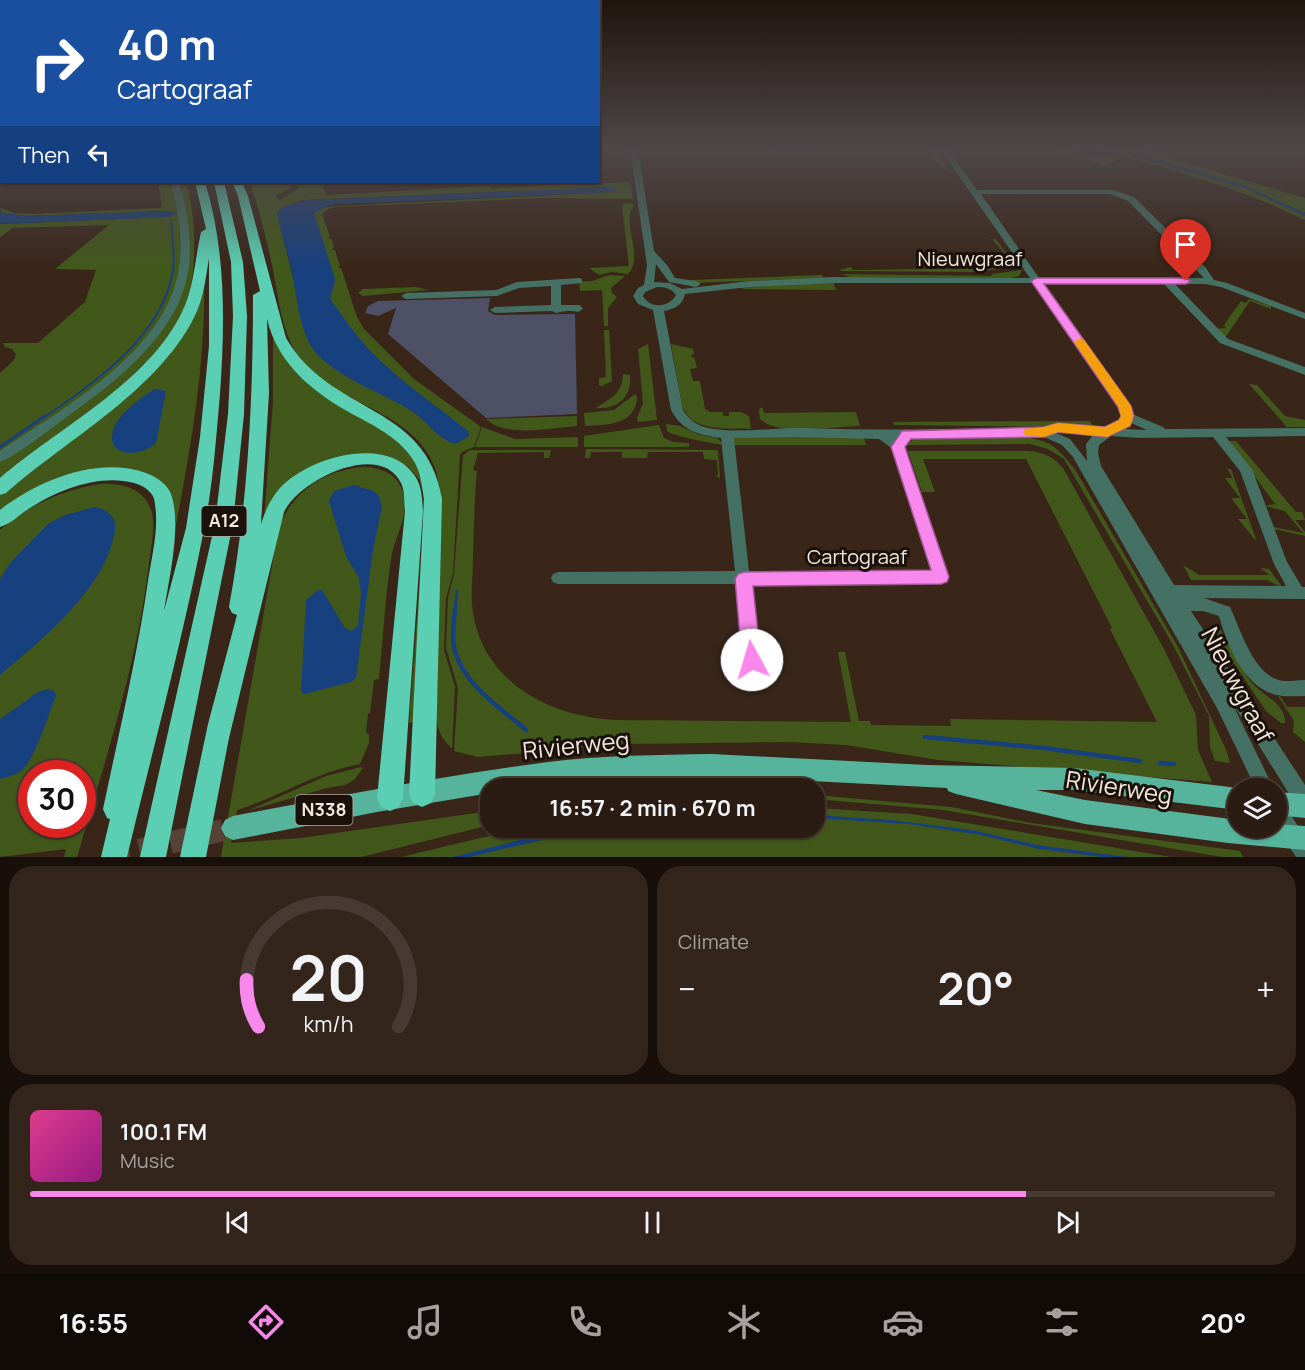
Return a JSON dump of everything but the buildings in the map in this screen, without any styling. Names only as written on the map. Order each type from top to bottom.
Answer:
[{"type":"highway","name":"A12","points":[[114,857],[195,528],[208,437],[216,346],[216,268],[210,217],[202,189]]},
{"type":"highway","name":"A12","points":[[153,857],[224,523],[236,414],[240,316],[237,262],[221,189]]},
{"type":"highway","name":"A12","points":[[240,189],[279,338],[293,363],[322,389],[398,433],[421,459],[429,476],[433,499],[422,794]]},
{"type":"highway","name":"A12","points":[[0,488],[133,381],[170,342],[183,324],[195,297],[210,217]]},
{"type":"highway","name":"A12","points":[[218,736],[250,542],[261,393],[262,316],[256,255]]},
{"type":"highway","name":"A12","points":[[193,857],[218,736],[269,528],[279,502],[301,479],[330,465],[357,459],[384,462],[395,466],[409,481],[414,511],[390,798]]},
{"type":"highway","points":[[0,520],[40,493],[74,480],[100,475],[132,475],[146,480],[158,488],[164,498],[166,525],[156,597],[107,857]]},
{"type":"main road","name":"Rivierweg","points":[[233,828],[390,798],[549,773],[618,767],[712,765],[927,776],[1074,779],[1227,798]]},
{"type":"main road","name":"Rivierweg","points":[[927,776],[1084,812],[1301,843]]},
{"type":"main road","points":[[1287,804],[1305,806]]},
{"type":"street","points":[[0,457],[104,382],[145,343],[169,311],[180,285],[184,262],[184,229],[176,189]]},
{"type":"street","name":"Nieuwgraaf","points":[[640,189],[654,285],[639,292],[639,299],[645,305],[658,308],[679,415],[685,421],[699,429],[727,433],[882,435],[902,441],[949,432]]},
{"type":"street","points":[[973,189],[1036,281],[1210,282],[1305,316]]},
{"type":"street","points":[[975,192],[1111,192],[1125,196],[1131,199],[1203,270],[1210,282]]},
{"type":"street","name":"Nieuwgraaf","points":[[649,251],[664,267],[669,278],[687,285],[894,280],[1036,281],[1124,406],[1127,416],[1122,426],[1092,442],[1091,453],[1095,466],[1223,702],[1260,778]]},
{"type":"street","points":[[406,296],[497,294],[517,285],[579,280]]},
{"type":"street","points":[[1167,281],[1224,341],[1305,371]]},
{"type":"street","points":[[556,283],[556,309]]},
{"type":"street","name":"Nieuwgraaf","points":[[679,292],[749,284]]},
{"type":"street","points":[[654,285],[674,287],[679,292],[680,298],[675,304],[658,308]]},
{"type":"street","points":[[497,294],[495,311],[576,307],[578,309]]},
{"type":"street","points":[[1127,416],[1156,429],[1174,432]]},
{"type":"street","name":"Nieuwgraaf","points":[[799,433],[851,428],[925,429],[949,432],[1044,432],[1058,428],[1107,432]]},
{"type":"street","name":"Nieuwgraaf","points":[[1044,432],[1066,442],[1077,454],[1167,598],[1305,801]]},
{"type":"street","points":[[1107,432],[1149,434],[1305,432]]},
{"type":"street","points":[[1215,432],[1246,470],[1281,564],[1301,593]]},
{"type":"street","points":[[727,433],[730,579],[752,660]]},
{"type":"street","name":"Cartograaf","points":[[730,579],[941,577],[902,441]]},
{"type":"street","points":[[558,578],[730,579]]},
{"type":"street","name":"Nieuwgraaf","points":[[1232,592],[1225,612],[1228,624],[1259,678],[1275,687],[1305,688]]},
{"type":"street","points":[[1167,598],[1232,592],[1301,593]]},
{"type":"street","name":"Nieuwgraaf","points":[[1167,598],[1211,606],[1225,612]]},
{"type":"street","points":[[1287,825],[1301,843]]},
{"type":"green space","points":[[159,189],[174,189],[179,207],[183,261],[177,289],[167,307],[134,352],[114,371],[92,390],[0,456],[0,373],[14,360],[16,354],[3,343],[38,343],[85,302],[96,270],[55,269],[109,225],[13,228],[0,237],[0,224],[168,217],[176,214],[169,211],[27,216],[2,213],[0,208],[14,213],[32,214],[162,207]]},
{"type":"green space","points":[[178,189],[188,189],[193,224],[194,257],[187,301],[170,333],[151,357],[128,380],[0,479],[0,460],[96,390],[147,344],[183,280]]},
{"type":"green space","points":[[252,189],[289,189],[275,196],[280,200],[298,189],[324,189],[326,195],[435,189],[566,189],[302,200],[282,208],[277,213],[295,286],[321,239],[313,213],[325,207],[611,192],[613,189],[631,189],[633,199],[542,198],[336,207],[322,214],[330,236],[328,239],[331,238],[334,247],[332,250],[335,250],[340,266],[338,268],[341,268],[357,317],[364,329],[414,379],[481,427],[474,447],[460,455],[453,573],[446,598],[444,650],[455,687],[452,749],[442,737],[437,725],[439,502],[436,471],[427,452],[399,424],[326,383],[300,359],[283,321]]},
{"type":"green space","points":[[1232,189],[1247,189],[1305,216],[1305,220],[1283,210]]},
{"type":"green space","points":[[1252,189],[1274,189],[1305,198],[1305,213]]},
{"type":"green space","points":[[624,203],[634,204],[629,220],[634,252],[632,268],[628,274],[612,272],[599,275],[589,268],[629,266],[622,206]]},
{"type":"green space","points":[[996,239],[1015,266],[1014,267],[974,272],[840,270],[851,267],[853,270],[1004,268],[1002,264],[1006,263],[1004,261],[1010,260],[993,240],[987,240]]},
{"type":"green space","points":[[204,269],[200,372],[191,440],[173,541],[158,479],[133,469],[105,468],[0,512],[0,493],[164,355]]},
{"type":"green space","points":[[1022,270],[1019,276],[1010,278],[850,277],[842,274],[992,276],[992,274]]},
{"type":"green space","points":[[609,275],[625,276],[611,288],[612,293],[617,297],[608,308],[608,326],[604,326],[602,290],[580,291],[579,282],[592,281]]},
{"type":"green space","points":[[822,275],[823,278],[690,283],[692,280]]},
{"type":"green space","points":[[833,282],[836,290],[744,289],[740,287]]},
{"type":"green space","points":[[416,287],[428,290],[363,296],[358,293],[363,289]]},
{"type":"green space","points":[[1249,299],[1271,306],[1271,309],[1250,301],[1225,338],[1216,329],[1226,328],[1224,325],[1241,301],[1246,303]]},
{"type":"green space","points":[[273,330],[282,353],[390,432],[414,457],[427,489],[420,721],[409,723],[424,523],[423,492],[419,479],[407,466],[388,458],[343,458],[264,520],[273,401]]},
{"type":"green space","points":[[604,330],[609,330],[612,381],[602,386],[599,385],[599,378],[606,377]]},
{"type":"green space","points":[[648,344],[657,420],[638,422],[637,418],[643,403],[638,349]]},
{"type":"green space","points":[[671,344],[693,349],[694,354],[691,355],[692,358],[694,357],[697,368],[690,369],[693,381],[700,381],[705,409],[710,412],[723,412],[723,416],[729,416],[729,412],[741,412],[749,416],[751,429],[702,425],[687,414],[682,405]]},
{"type":"green space","points":[[623,374],[630,375],[626,395],[617,404],[596,408],[618,391]]},
{"type":"green space","points":[[1249,384],[1257,385],[1285,416],[1305,420],[1305,427],[1287,427]]},
{"type":"green space","points":[[635,394],[637,397],[635,406],[626,418],[611,424],[585,426],[584,413],[614,410]]},
{"type":"green space","points":[[762,407],[764,413],[856,412],[860,426],[780,428],[760,419],[759,409]]},
{"type":"green space","points":[[577,416],[577,426],[542,430],[505,428],[494,425],[486,419]]},
{"type":"green space","points":[[1090,421],[1093,427],[894,425],[893,422]]},
{"type":"green space","points":[[666,424],[717,438],[724,445],[671,433],[667,431]]},
{"type":"green space","points":[[659,425],[664,438],[673,442],[689,443],[689,447],[584,447],[584,436]]},
{"type":"green space","points":[[482,427],[515,439],[578,437],[578,447],[475,447]]},
{"type":"green space","points":[[989,435],[1024,437],[1050,444],[1061,453],[1076,471],[1178,647],[1227,752],[1230,763],[1215,761],[1210,747],[1209,716],[1173,645],[1064,459],[1048,449],[1030,444],[907,445],[913,440],[925,437]]},
{"type":"green space","points":[[864,437],[866,445],[732,445],[732,438]]},
{"type":"green space","points":[[1229,441],[1236,441],[1296,512],[1302,512],[1305,520],[1295,520],[1305,532],[1305,536],[1274,529],[1273,527],[1303,533],[1285,511],[1265,506],[1275,504]]},
{"type":"green space","points":[[586,449],[718,450],[720,478],[715,475],[718,475],[717,460],[704,459],[703,452],[648,452],[647,458],[622,458],[622,452],[591,452],[590,458],[585,458]]},
{"type":"green space","points":[[470,450],[551,450],[549,458],[544,458],[544,452],[478,453],[473,470],[477,471],[472,599],[473,613],[480,638],[491,659],[506,677],[524,692],[567,712],[615,720],[851,722],[838,652],[845,652],[859,721],[870,721],[871,725],[951,726],[950,719],[1157,722],[1026,459],[923,459],[935,492],[922,492],[908,451],[1029,451],[1048,456],[1063,468],[1164,649],[1196,715],[1198,750],[1212,782],[938,760],[846,745],[790,742],[630,744],[478,757],[454,751],[458,688],[446,648],[448,598],[454,574],[463,455]]},
{"type":"green space","points":[[364,467],[388,473],[397,480],[405,501],[403,518],[391,559],[379,679],[374,680],[368,714],[366,732],[369,735],[369,743],[360,764],[328,773],[237,810],[231,843],[301,838],[480,812],[480,827],[361,857],[221,857],[279,526],[293,502],[302,492],[324,477]]},
{"type":"green space","points":[[1227,469],[1231,469],[1257,542],[1238,519],[1247,519],[1231,498],[1240,498],[1225,478],[1233,478]]},
{"type":"green space","points":[[107,484],[130,488],[142,496],[151,510],[153,521],[145,593],[130,670],[96,793],[96,760],[18,760],[18,838],[83,838],[77,857],[64,857],[66,849],[0,857],[0,530],[22,513],[58,495],[85,487]]},
{"type":"green space","points":[[1183,565],[1199,575],[1269,575],[1260,568],[1269,569],[1283,588],[1267,580],[1191,580]]},
{"type":"green space","points":[[1214,623],[1225,637],[1248,678],[1282,711],[1285,723],[1281,723],[1266,711],[1217,638]]},
{"type":"green space","points":[[1278,696],[1287,707],[1305,707],[1305,742],[1293,732],[1294,721]]},
{"type":"green space","points":[[363,768],[354,780],[345,785],[247,811],[326,776]]},
{"type":"green space","points":[[825,796],[951,807],[1031,823],[1240,851],[1243,857],[1222,857],[943,810],[825,800]]},
{"type":"green space","points":[[825,809],[912,814],[1171,857],[401,857],[481,838],[825,838]]},
{"type":"water","points":[[564,189],[618,190],[337,204],[314,213],[335,281],[330,298],[370,351],[417,392],[468,431],[469,436],[456,444],[439,435],[413,412],[400,404],[337,371],[313,349],[306,336],[301,318],[278,215],[278,211],[285,206],[307,200]]},
{"type":"water","points":[[1247,189],[1252,189],[1305,213],[1305,216]]},
{"type":"water","points":[[169,211],[177,214],[168,217],[0,224],[0,212],[27,216]]},
{"type":"water","points":[[155,389],[166,391],[156,443],[133,453],[118,450],[112,438],[117,422],[132,406]]},
{"type":"water","points":[[354,485],[374,491],[379,496],[382,507],[373,550],[356,678],[351,682],[304,694],[301,692],[306,600],[318,590],[322,590],[345,628],[351,631],[358,626],[361,594],[359,578],[346,556],[329,501],[334,491]]},
{"type":"water","points":[[94,507],[109,513],[115,524],[108,555],[98,575],[69,612],[0,675],[0,579],[10,563],[48,524],[65,515]]},
{"type":"water","points":[[48,689],[54,691],[56,696],[32,756],[30,760],[18,760],[18,772],[0,779],[0,719],[38,692]]},
{"type":"water","points":[[825,816],[891,820],[972,830],[1037,845],[1127,857],[1103,857],[1039,849],[981,835],[908,824],[825,819]]},
{"type":"water","points":[[528,838],[551,838],[469,857],[453,857]]},
{"type":"waterway","points":[[43,418],[104,374],[123,356],[155,317],[166,295],[173,271],[171,220]]},
{"type":"waterway","points":[[0,447],[45,416]]},
{"type":"waterway","points":[[455,610],[457,591]]},
{"type":"waterway","points":[[455,609],[453,641],[466,675],[484,695],[526,730]]},
{"type":"waterway","points":[[925,737],[1044,748],[1140,761]]},
{"type":"waterway","points":[[1160,763],[1174,764]]},
{"type":"tunnel","points":[[108,857],[233,828]]},
{"type":"slow traffic","points":[[1029,432],[1044,432],[1058,428],[1107,432],[1125,423],[1127,416],[1124,406],[1080,342]]},
{"type":"route","points":[[752,660],[744,579],[941,577],[898,447],[907,435],[949,432],[1044,432],[1058,428],[1107,432],[1125,423],[1127,416],[1124,406],[1036,281],[1186,281]]}]
